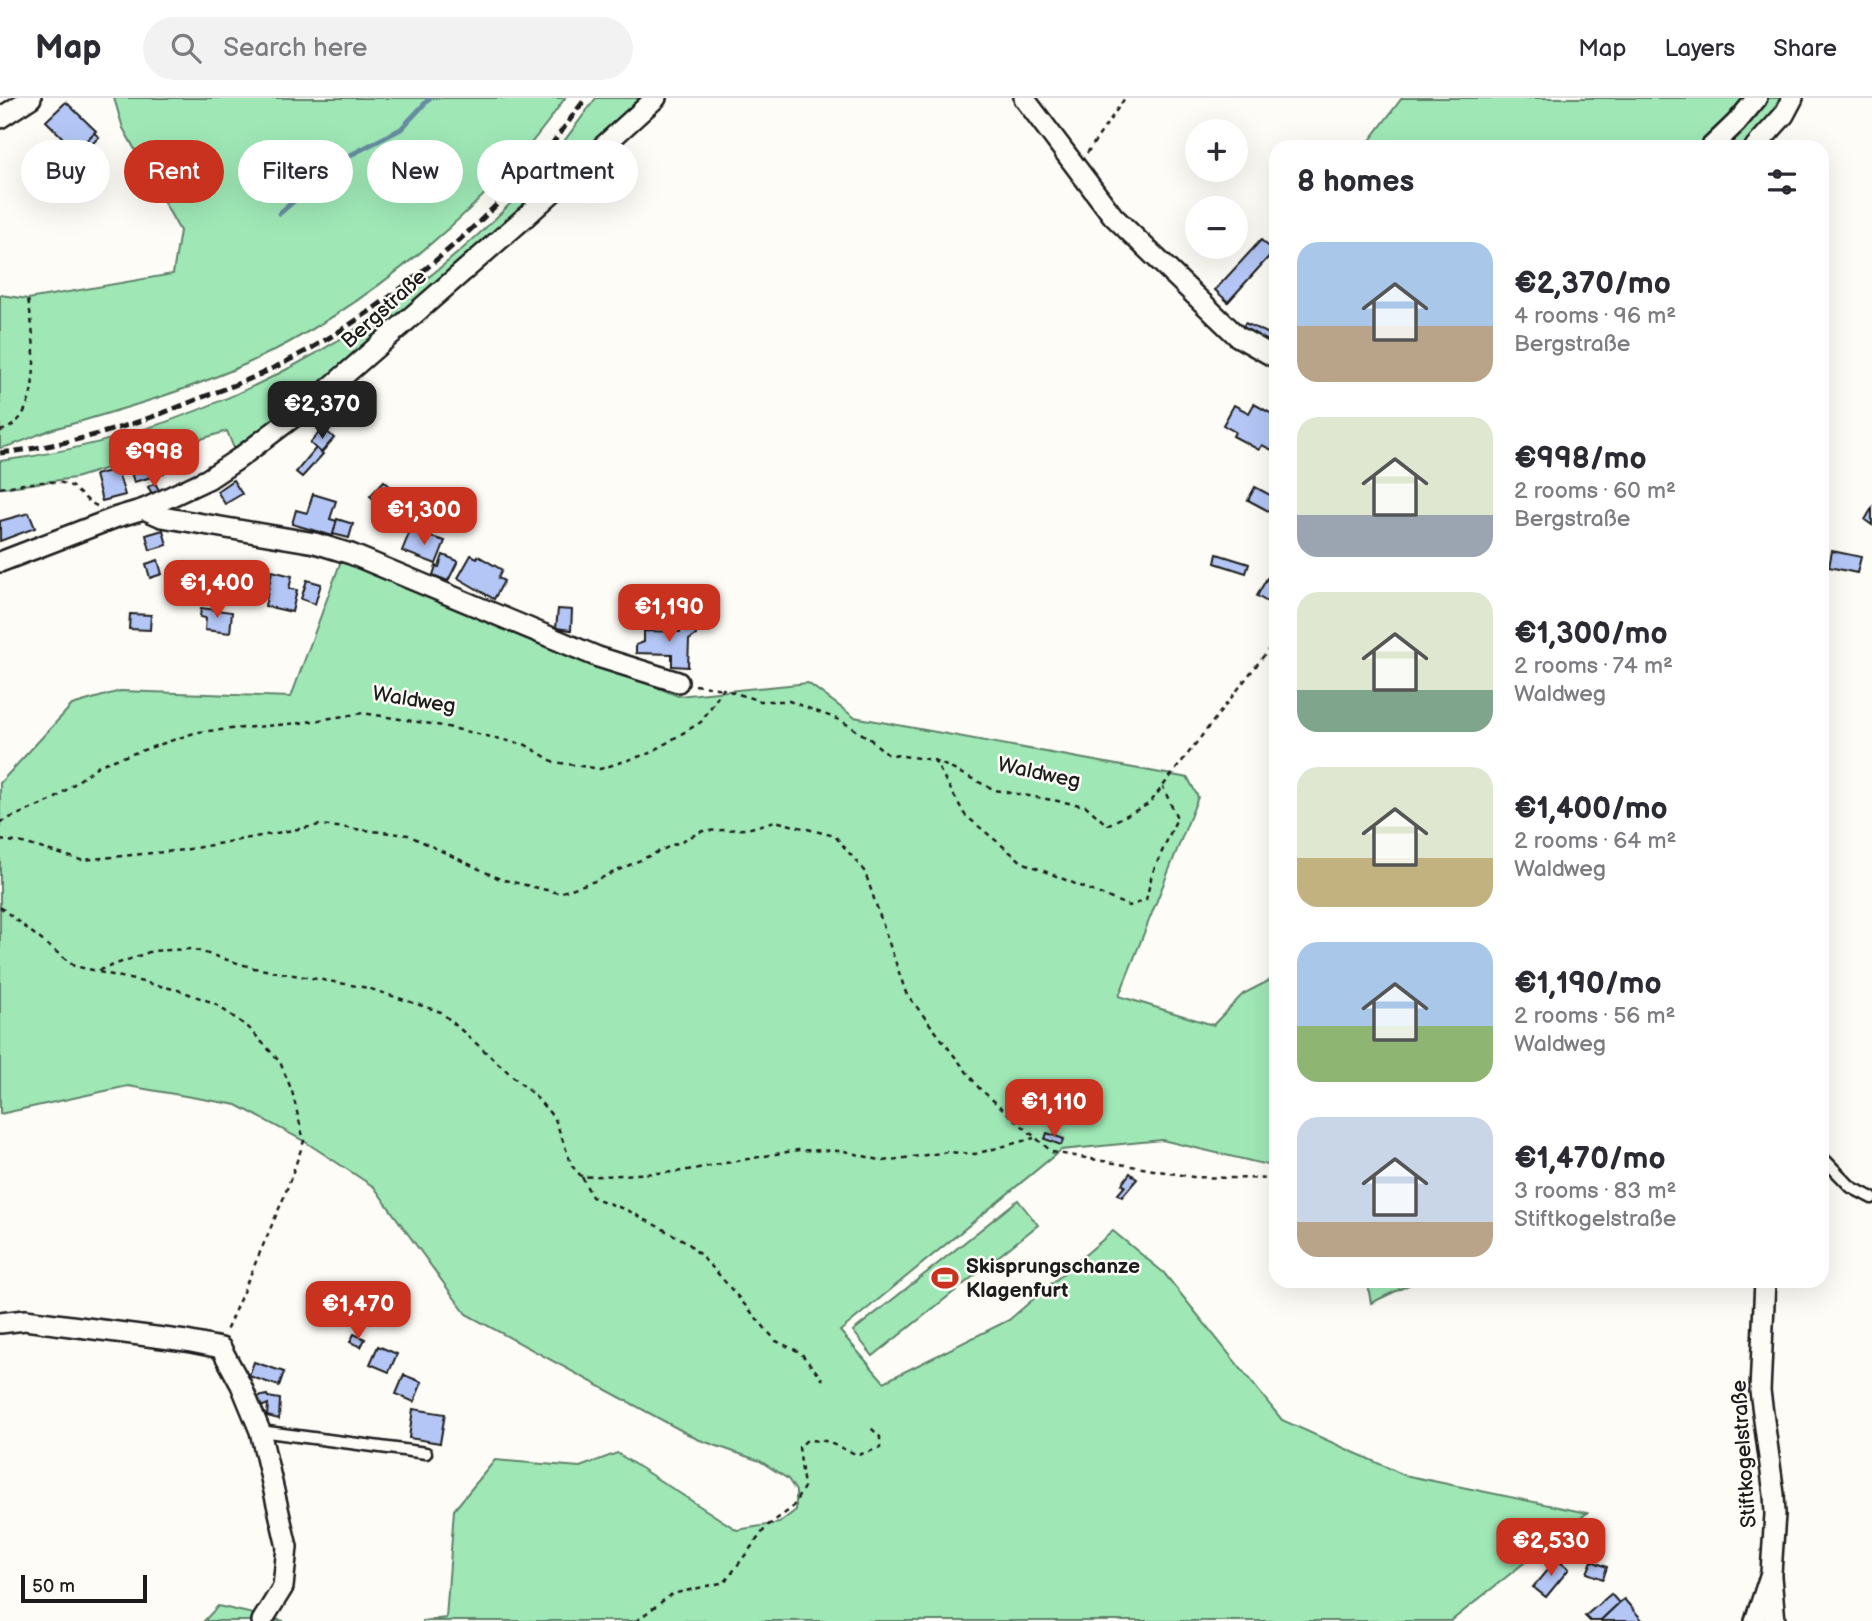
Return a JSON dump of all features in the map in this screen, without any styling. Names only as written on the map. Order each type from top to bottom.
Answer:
[{"type":"street","points":[[0,118],[30,98]]},
{"type":"street","name":"Bergstraße","points":[[0,562],[144,509],[208,479],[316,400],[521,221],[656,98]]},
{"type":"street","points":[[1024,98],[1113,216],[1215,317],[1237,336],[1269,354]]},
{"type":"street","points":[[1719,140],[1757,98]]},
{"type":"street","points":[[1761,140],[1784,115],[1793,98]]},
{"type":"street","points":[[144,509],[162,517],[315,543],[351,554],[598,657],[678,682]]},
{"type":"street","name":"Stiftkogelstraße","points":[[1755,1621],[1771,1573],[1774,1494],[1760,1391],[1765,1288]]},
{"type":"street","points":[[0,1323],[24,1320],[186,1340],[221,1348],[242,1385],[260,1431],[287,1547],[283,1587],[262,1621]]},
{"type":"street","points":[[1771,1573],[1775,1621]]},
{"type":"lane","points":[[1829,1164],[1851,1187],[1872,1198]]},
{"type":"lane","points":[[260,1431],[426,1453]]},
{"type":"path","points":[[1081,176],[1083,159],[1125,98]]},
{"type":"path","points":[[0,431],[19,421],[32,394],[32,319],[28,299]]},
{"type":"path","points":[[0,488],[48,482],[69,484],[85,500],[117,517]]},
{"type":"path","name":"Waldweg","points":[[678,682],[723,689],[760,701],[789,701],[840,720],[870,739],[887,754],[934,760],[995,790],[1086,806],[1107,825],[1149,804],[1269,649]]},
{"type":"path","name":"Waldweg","points":[[0,822],[53,800],[99,765],[197,732],[300,723],[363,713],[443,726],[526,745],[554,762],[600,769],[650,753],[701,722],[723,689]]},
{"type":"path","points":[[934,760],[965,815],[1022,862],[1129,906],[1146,900],[1152,874],[1177,818],[1162,786]]},
{"type":"path","points":[[0,840],[23,843],[81,860],[184,850],[320,825],[408,835],[500,879],[559,893],[595,881],[703,831],[747,830],[775,821],[835,836],[865,872],[906,993],[979,1088],[1034,1138],[1052,1152],[1193,1177],[1269,1179]]},
{"type":"path","points":[[0,907],[74,966],[178,990],[214,1003],[249,1028],[280,1062],[292,1091],[304,1141],[284,1198],[238,1300],[221,1348]]},
{"type":"path","points":[[97,971],[152,951],[192,949],[254,968],[368,988],[441,1012],[549,1111],[555,1119],[572,1166],[582,1177],[592,1197],[629,1211],[687,1242],[776,1341],[800,1352],[823,1380]]},
{"type":"path","points":[[582,1177],[676,1172],[798,1150],[844,1151],[883,1161],[948,1152],[975,1154],[1034,1138]]},
{"type":"path","points":[[636,1621],[672,1594],[725,1582],[767,1526],[792,1508],[804,1487],[799,1447],[807,1440],[825,1441],[858,1455],[880,1448],[880,1437],[870,1427]]},
{"type":"green space","points":[[114,98],[565,98],[533,140],[477,140],[477,201],[422,251],[335,315],[246,364],[204,381],[0,448],[0,295],[28,299],[173,274],[180,231],[165,203],[224,203],[224,140],[130,140]]},
{"type":"green space","points":[[596,98],[648,98],[601,140],[565,140]]},
{"type":"green space","points":[[1402,98],[1780,98],[1771,114],[1748,140],[1370,140]]},
{"type":"green space","points":[[510,203],[530,203],[314,394],[236,454],[227,431],[75,478],[0,488],[0,461],[76,448],[151,427],[224,399],[294,366],[361,326],[425,280]]},
{"type":"green space","points":[[342,558],[678,696],[808,683],[854,717],[1188,778],[1198,797],[1119,996],[1213,1025],[1243,994],[1269,981],[1269,1165],[1162,1140],[1061,1150],[840,1331],[884,1382],[1009,1320],[1113,1231],[1164,1273],[1282,1420],[1404,1475],[1587,1513],[1451,1621],[422,1621],[446,1618],[454,1510],[495,1460],[580,1467],[617,1453],[737,1530],[779,1523],[796,1510],[796,1491],[788,1479],[760,1461],[697,1439],[466,1314],[374,1187],[304,1141],[237,1105],[128,1086],[0,1114],[0,783],[72,705],[120,691],[291,697]]},
{"type":"green space","name":"Skisprungschanze Klagenfurt","points":[[1018,1200],[1038,1225],[873,1356],[853,1331]]},
{"type":"green space","points":[[1368,1288],[1402,1288],[1371,1303]]},
{"type":"green space","points":[[218,1606],[284,1621],[204,1621]]},
{"type":"building","points":[[66,102],[96,131],[87,140],[59,140],[62,137],[46,121]]},
{"type":"building","points":[[94,133],[99,137],[96,140],[87,140]]},
{"type":"building","points":[[1261,240],[1269,247],[1269,257],[1228,302],[1215,290],[1244,259],[1248,259],[1248,254]]},
{"type":"building","points":[[1245,323],[1269,334],[1269,349],[1239,334]]},
{"type":"building","points":[[1254,404],[1269,412],[1269,448],[1262,445],[1259,450],[1233,436],[1235,432],[1223,425],[1234,405],[1249,413]]},
{"type":"building","points":[[323,428],[334,438],[321,453],[310,443]]},
{"type":"building","points":[[316,448],[323,454],[302,477],[296,472]]},
{"type":"building","points":[[151,460],[155,476],[134,482],[129,466]]},
{"type":"building","points":[[161,461],[164,473],[155,476],[152,463]]},
{"type":"building","points":[[117,469],[125,495],[102,501],[95,475]]},
{"type":"building","points":[[233,480],[242,494],[225,504],[217,491]]},
{"type":"building","points":[[384,481],[398,493],[384,509],[370,496]]},
{"type":"building","points":[[155,483],[160,492],[154,496],[148,487]]},
{"type":"building","points":[[1255,487],[1269,494],[1269,511],[1248,500]]},
{"type":"building","points":[[313,494],[336,501],[330,519],[337,521],[333,536],[292,524],[296,510],[307,513]]},
{"type":"building","points":[[1872,508],[1872,525],[1865,520]]},
{"type":"building","points":[[29,513],[35,528],[0,541],[0,521]]},
{"type":"building","points":[[337,519],[353,524],[349,538],[333,534]]},
{"type":"building","points":[[163,530],[167,545],[150,550],[146,535]]},
{"type":"building","points":[[410,531],[445,541],[436,564],[402,551]]},
{"type":"building","points":[[1832,551],[1861,557],[1857,573],[1829,567]]},
{"type":"building","points":[[1217,554],[1249,564],[1246,573],[1215,563]]},
{"type":"building","points":[[443,555],[458,561],[448,581],[433,575]]},
{"type":"building","points":[[471,555],[477,558],[478,556],[502,570],[498,578],[504,581],[494,599],[458,578]]},
{"type":"building","points":[[158,560],[162,574],[150,578],[146,564]]},
{"type":"building","points":[[272,571],[292,576],[289,589],[297,590],[292,612],[265,606]]},
{"type":"building","points":[[1267,578],[1269,579],[1269,603],[1257,596]]},
{"type":"building","points":[[307,580],[321,584],[315,604],[301,599]]},
{"type":"building","points":[[201,608],[232,612],[230,633],[205,630],[206,618],[200,617]]},
{"type":"building","points":[[558,609],[572,610],[571,630],[556,628]]},
{"type":"building","points":[[130,614],[151,615],[150,630],[129,629]]},
{"type":"building","points":[[688,623],[695,627],[696,635],[689,640],[688,667],[672,666],[672,654],[636,653],[636,645],[644,642],[644,631],[680,632],[681,627]]},
{"type":"building","points":[[1047,1133],[1064,1139],[1061,1145],[1045,1139]]},
{"type":"building","points":[[1130,1173],[1137,1179],[1122,1197],[1118,1194],[1125,1186],[1122,1184]]},
{"type":"building","points":[[354,1334],[365,1339],[361,1347],[350,1342]]},
{"type":"building","points":[[378,1346],[397,1354],[389,1372],[370,1364]]},
{"type":"building","points":[[254,1362],[284,1372],[279,1386],[249,1376]]},
{"type":"building","points":[[404,1375],[422,1382],[414,1402],[396,1394]]},
{"type":"building","points":[[267,1395],[280,1399],[279,1419],[267,1416],[268,1404],[261,1407],[257,1397]]},
{"type":"building","points":[[413,1409],[445,1414],[440,1443],[409,1438]]},
{"type":"building","points":[[1556,1559],[1569,1569],[1546,1597],[1533,1587]]},
{"type":"building","points":[[1592,1561],[1607,1567],[1603,1579],[1587,1573]]},
{"type":"building","points":[[1611,1594],[1619,1603],[1600,1621],[1590,1621],[1585,1616]]},
{"type":"building","points":[[1624,1599],[1643,1621],[1600,1621],[1619,1603]]},
{"type":"waterway","points":[[280,213],[341,160],[401,129],[430,98]]},
{"type":"railway","points":[[0,453],[79,439],[153,416],[259,375],[340,331],[410,281],[476,225],[541,157],[586,98]]},
{"type":"place","name":"Skisprungschanze Klagenfurt","points":[[945,1278]]}]
